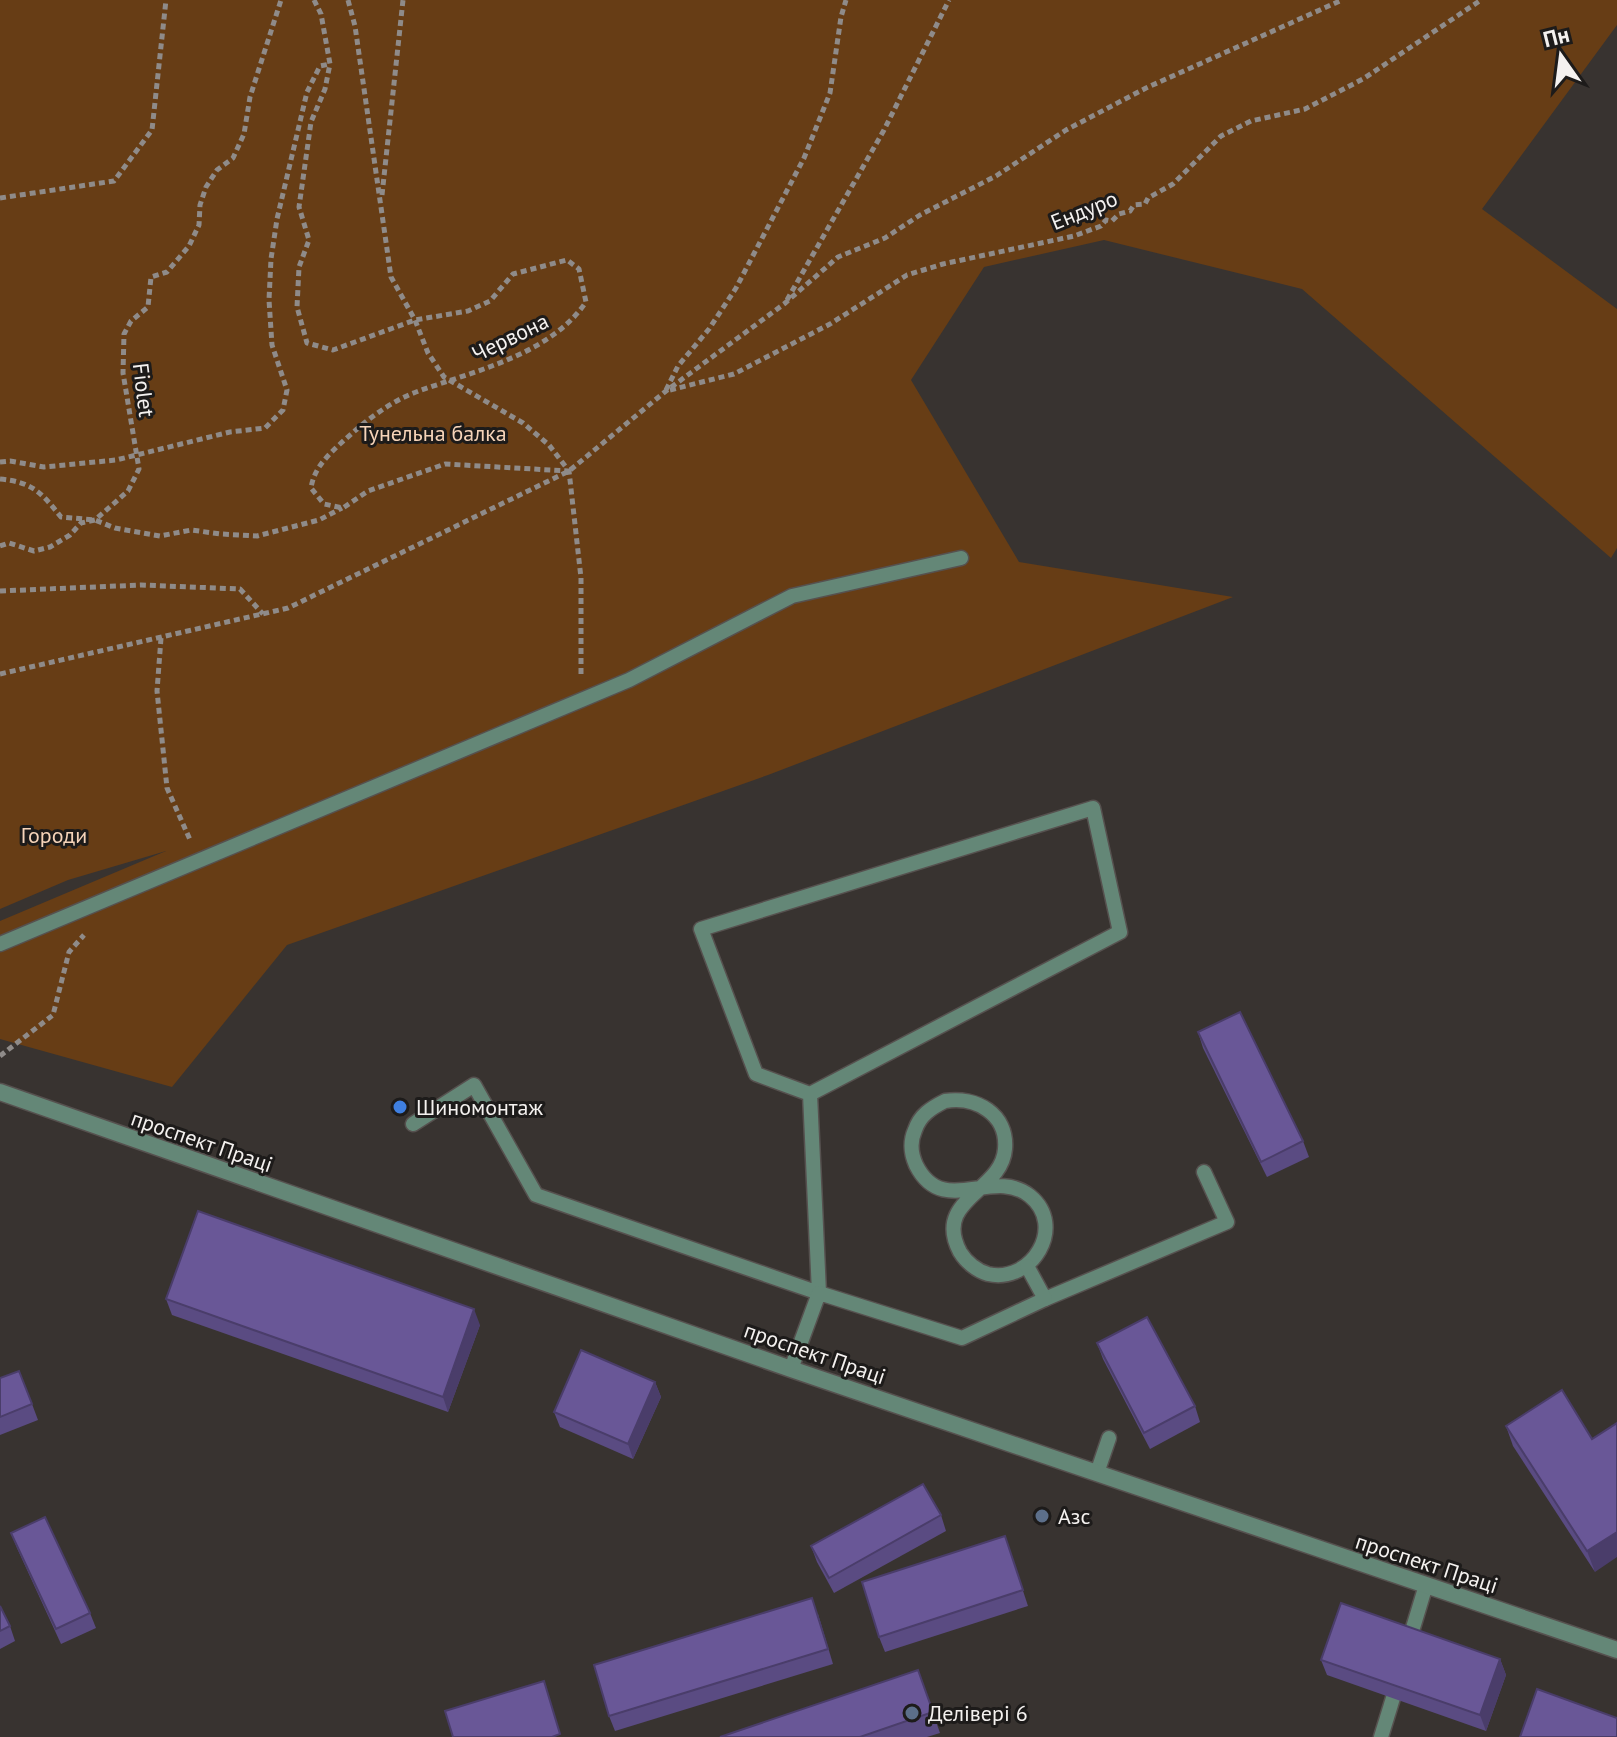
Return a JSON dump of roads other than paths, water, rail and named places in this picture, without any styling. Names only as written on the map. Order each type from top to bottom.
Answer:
[{"type":"street","name":"проспект Праці","points":[[0,1092],[791,1369],[1617,1650]]},
{"type":"lane","points":[[0,944],[629,680],[792,596],[961,558]]},
{"type":"lane","points":[[1093,808],[1120,932],[810,1094],[756,1074],[701,929],[1093,808]]},
{"type":"lane","points":[[413,1124],[474,1085],[536,1195],[819,1293],[962,1338],[1045,1299],[1227,1222],[1204,1172]]},
{"type":"lane","points":[[791,1369],[819,1293],[810,1094]]},
{"type":"lane","points":[[977,1190],[960,1193],[931,1184],[920,1173],[914,1160],[914,1131],[931,1108],[945,1101],[959,1098],[974,1101],[988,1109],[999,1121],[1005,1136],[1005,1152],[1000,1168],[977,1190],[965,1200],[957,1212],[954,1227],[961,1255],[972,1266],[999,1276],[1014,1274],[1038,1255],[1044,1242],[1046,1226],[1042,1212],[1034,1199],[1007,1185],[991,1185],[977,1190]]},
{"type":"lane","points":[[1027,1266],[1045,1299]]},
{"type":"lane","points":[[1097,1473],[1109,1438]]},
{"type":"lane","points":[[1409,1641],[1426,1585]]},
{"type":"lane","points":[[1381,1737],[1393,1698]]},
{"type":"place","name":"Шиномонтаж","points":[[400,1107]]},
{"type":"place","name":"Азс","points":[[1042,1516]]},
{"type":"place","name":"Делівері 6","points":[[912,1713]]},
{"type":"park label","name":"Тунельна балка","points":[[433,433]]},
{"type":"park label","name":"Городи","points":[[54,835]]}]
